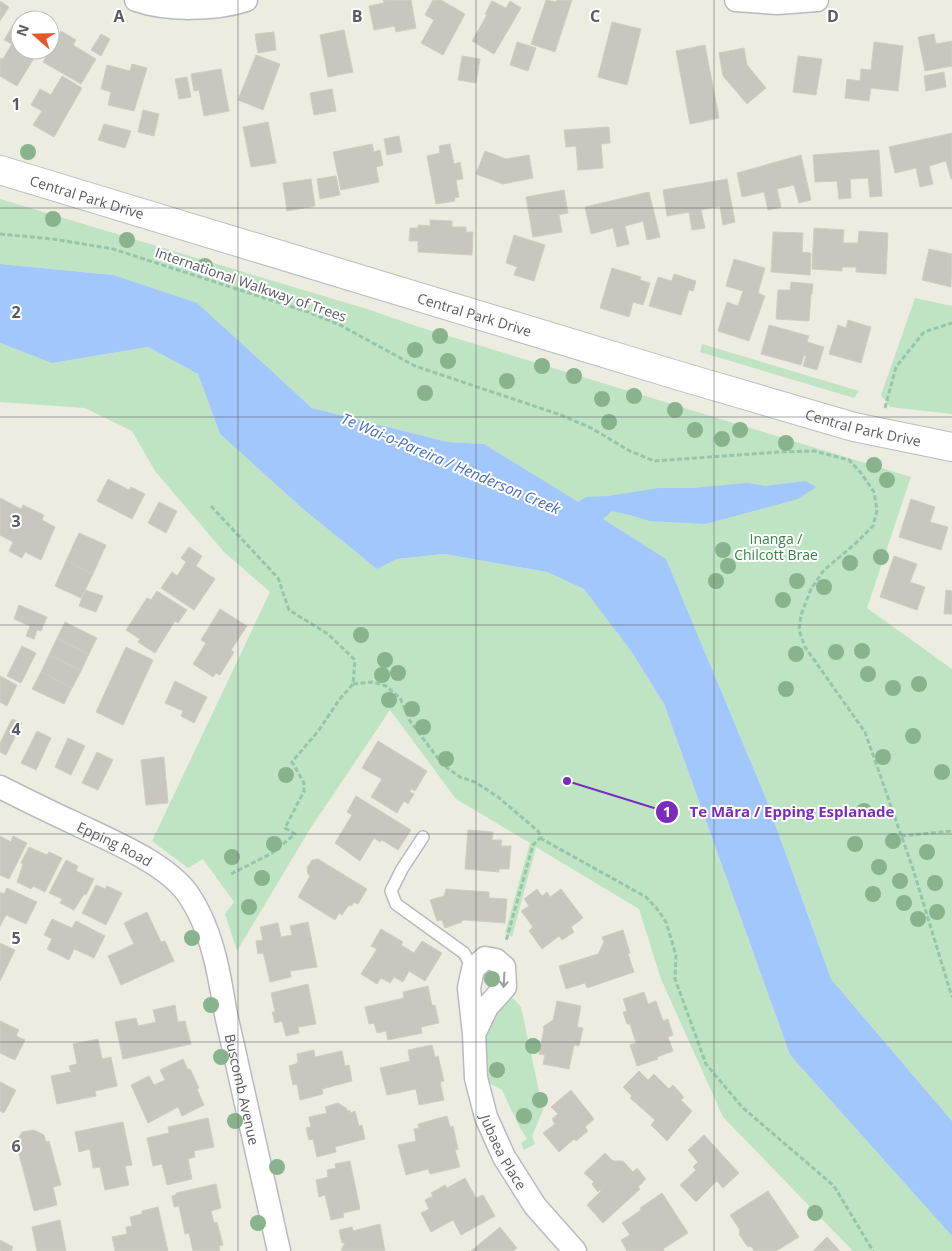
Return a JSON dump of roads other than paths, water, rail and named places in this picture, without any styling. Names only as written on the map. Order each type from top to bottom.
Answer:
[{"type":"main road","name":"Central Park Drive","points":[[0,170],[835,422],[898,437],[952,447]]},
{"type":"street","points":[[136,0],[162,6],[200,8],[246,0]]},
{"type":"street","points":[[736,0],[778,3],[817,0]]},
{"type":"street","name":"Epping Road","points":[[2,783],[130,851],[173,878],[188,894],[205,928]]},
{"type":"street","name":"Buscomb Avenue","points":[[205,928],[220,977],[225,1010],[279,1251]]},
{"type":"street","name":"Jubaea Place","points":[[474,1034],[487,1007],[505,987],[504,967],[496,960],[485,958],[473,969],[469,988],[476,1078],[486,1117],[500,1150],[535,1206],[575,1251]]},
{"type":"lane","points":[[423,837],[402,869],[391,891],[396,904],[464,952],[473,969]]},
{"type":"water","name":"Te Wai-o-Pareira / Henderson Creek","points":[[0,264],[113,275],[197,303],[312,408],[448,442],[484,444],[578,502],[586,497],[608,496],[659,488],[693,488],[747,483],[765,486],[806,481],[816,487],[798,499],[705,524],[649,521],[612,511],[603,519],[666,559],[765,796],[831,979],[952,1121],[952,1236],[790,1055],[664,704],[631,651],[584,589],[547,572],[444,554],[397,559],[377,569],[303,509],[220,434],[198,374],[148,347],[52,363],[0,343]]},
{"type":"place","name":"Te Māra / Epping Esplanade","points":[[567,781]]},
{"type":"park label","name":"Inanga / Chilcott Brae","points":[[776,546]]}]
